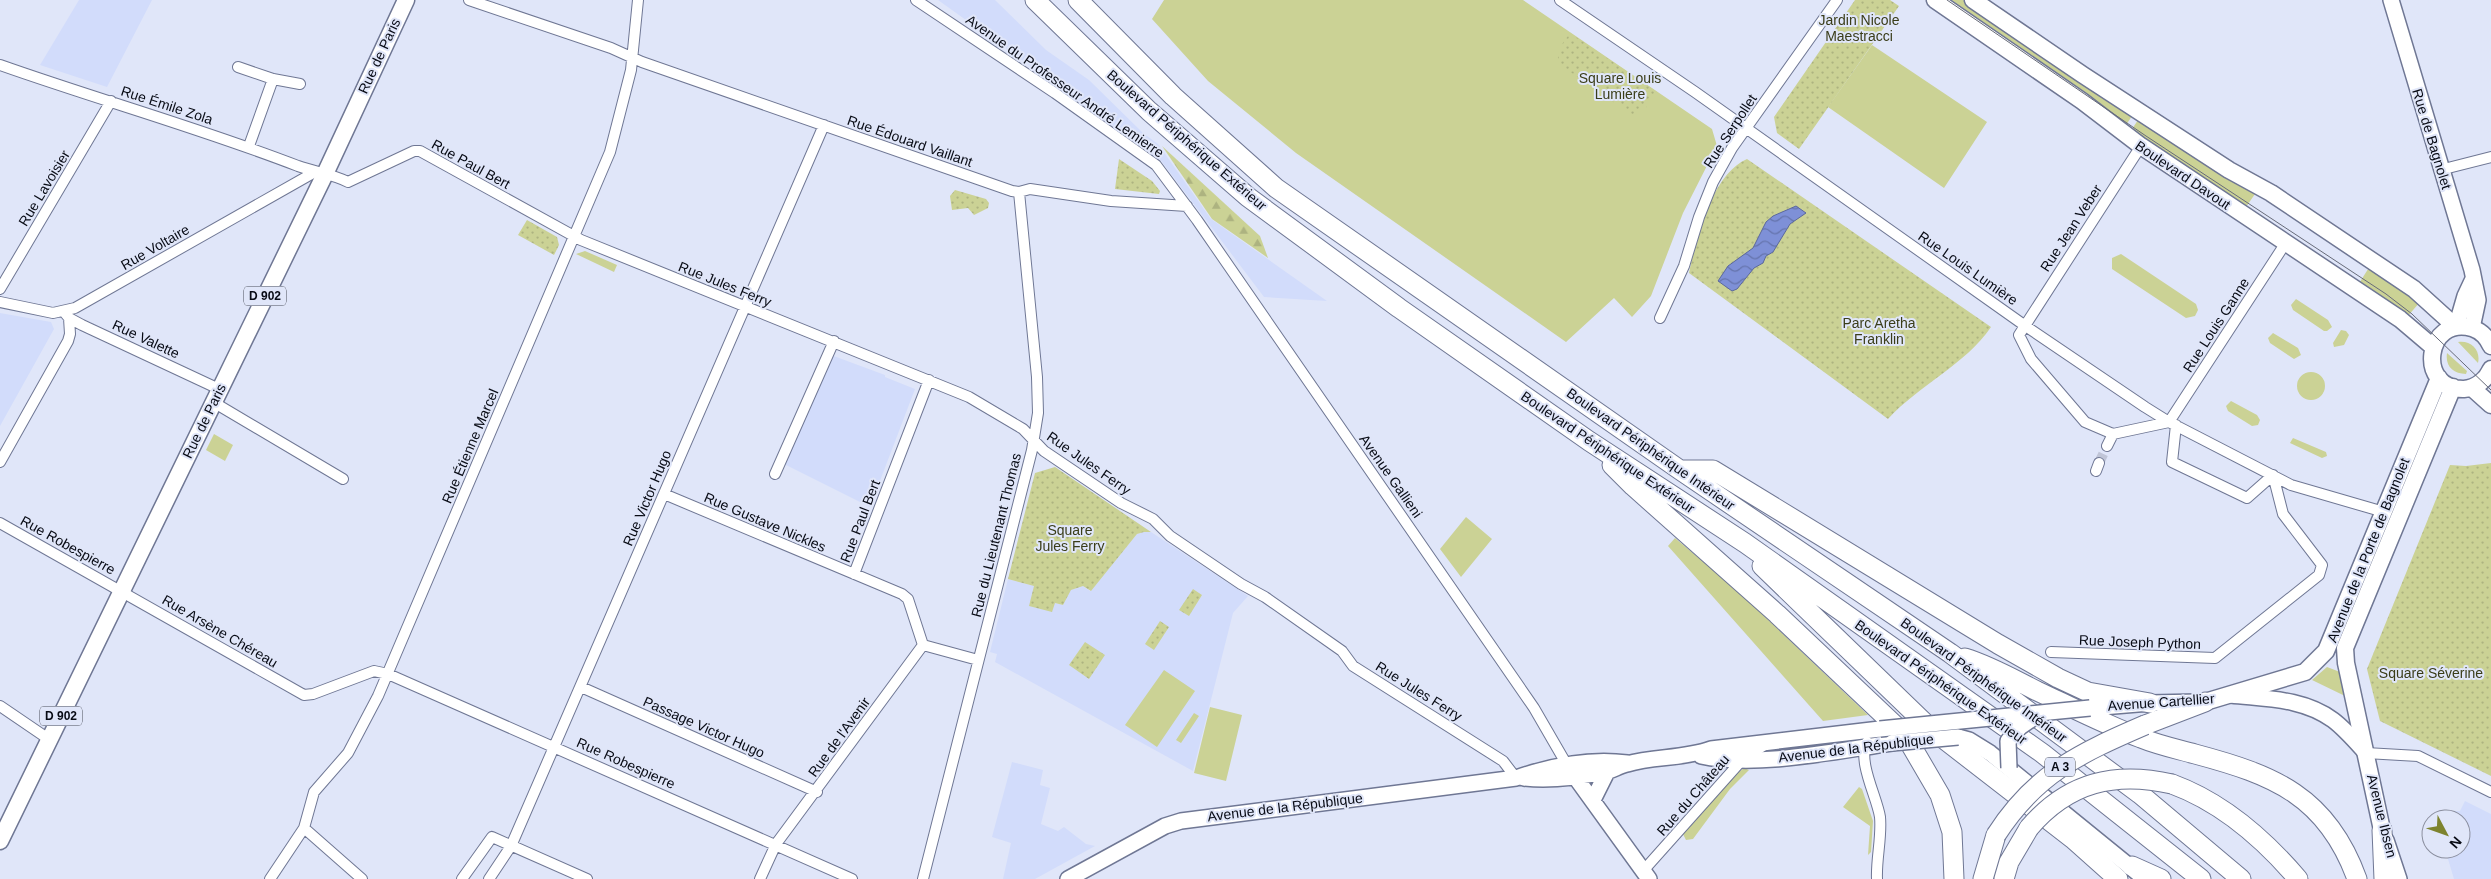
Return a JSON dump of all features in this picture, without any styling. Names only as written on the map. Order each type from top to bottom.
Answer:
[{"type":"highway","name":"Boulevard Périphérique Extérieur","points":[[1035,0],[1149,110],[1248,197],[1399,308],[1589,441],[1745,543],[2042,752],[2201,879]]},
{"type":"highway","name":"Boulevard Périphérique Intérieur","points":[[1078,0],[1173,96],[1276,188],[1680,470],[1950,653],[2140,794],[2241,879]]},
{"type":"highway","points":[[1589,441],[1633,486],[1791,627],[1905,735],[1940,795],[1952,832],[1954,879]]},
{"type":"highway","points":[[1680,470],[1713,470],[1998,644],[2058,678],[2088,692],[2150,703]]},
{"type":"highway","points":[[1745,543],[1770,575],[1841,640],[1931,729],[2073,839],[2131,875],[2161,879]]},
{"type":"highway","points":[[1950,653],[1986,664],[2037,691],[2141,738],[2244,768],[2281,783],[2306,802],[2330,827],[2350,861],[2357,879]]},
{"type":"highway","name":"A 3","points":[[1983,879],[1996,835],[2008,816],[2029,792],[2070,760],[2145,725],[2205,702]]},
{"type":"highway","points":[[2004,879],[2009,862],[2029,828],[2042,813],[2059,800],[2092,784],[2109,780],[2148,778],[2196,793],[2240,822],[2298,879]]},
{"type":"highway","points":[[2382,830],[2384,879]]},
{"type":"main road","name":"Rue de Paris","points":[[0,841],[216,396],[320,173],[406,0]]},
{"type":"main road","name":"Boulevard Davout","points":[[1935,0],[2082,101],[2141,146],[2392,314],[2433,347]]},
{"type":"main road","name":"Boulevard Davout","points":[[1973,0],[2083,75],[2229,170],[2271,193],[2406,284],[2464,328],[2484,335],[2491,344]]},
{"type":"main road","name":"Rue de Bagnolet","points":[[2391,0],[2473,278],[2465,296],[2464,328]]},
{"type":"main road","points":[[2464,328],[2442,334],[2433,347],[2432,363],[2438,378],[2453,387],[2472,388],[2482,382],[2491,370]]},
{"type":"main road","name":"Avenue de la Porte de Bagnolet","points":[[2231,695],[2305,672],[2326,651],[2438,378]]},
{"type":"main road","name":"Avenue de la Porte de Bagnolet","points":[[2366,753],[2346,663],[2345,648],[2453,387]]},
{"type":"main road","points":[[2472,388],[2491,405]]},
{"type":"main road","points":[[2362,605],[2362,592],[2392,519],[2384,512]]},
{"type":"main road","points":[[2231,695],[2294,702],[2317,710],[2334,720],[2366,753]]},
{"type":"main road","name":"Avenue Cartellier","points":[[2042,712],[2150,703],[2205,702],[2231,695]]},
{"type":"main road","points":[[2009,768],[2008,741],[2020,727],[2042,712]]},
{"type":"main road","name":"Avenue de la République","points":[[1068,879],[1165,826],[1181,821],[1516,778],[1540,780],[1609,761],[1627,763],[1694,755],[1711,749],[2042,712]]},
{"type":"main road","name":"Avenue de la République","points":[[1694,755],[1711,758],[1768,759],[1892,743],[1958,737],[1969,740],[2009,768],[2131,875]]},
{"type":"main road","name":"Avenue Ibsen","points":[[2366,753],[2382,830],[2399,879]]},
{"type":"main road","name":"Avenue de la République","points":[[1571,771],[1607,772],[1627,763]]},
{"type":"main road","points":[[1571,771],[1646,875]]},
{"type":"main road","points":[[1593,800],[1607,772]]},
{"type":"street","name":"Rue Édouard Vaillant","points":[[469,0],[485,3],[824,125],[1019,192],[1030,189],[1112,201],[1187,206]]},
{"type":"street","name":"Rue Étienne Marcel","points":[[270,879],[304,828],[314,792],[348,753],[388,674],[610,152],[624,106],[632,57],[638,0]]},
{"type":"street","name":"Avenue du Professeur André Lemierre","points":[[916,0],[1055,93],[1156,165],[1187,206]]},
{"type":"street","name":"Rue Louis Lumière","points":[[1560,0],[2024,325],[2172,424],[2291,485],[2384,512]]},
{"type":"street","name":"Rue Serpollet","points":[[1660,318],[1684,266],[1699,217],[1713,182],[1732,148],[1837,0]]},
{"type":"street","name":"Rue Émile Zola","points":[[0,65],[249,146],[320,173]]},
{"type":"street","points":[[238,67],[273,79],[300,84]]},
{"type":"street","points":[[249,146],[273,79]]},
{"type":"street","name":"Rue Lavoisier","points":[[0,289],[111,101]]},
{"type":"street","name":"Rue Victor Hugo","points":[[489,879],[511,846],[824,125]]},
{"type":"street","name":"Rue Jean Veber","points":[[2024,325],[2141,146]]},
{"type":"street","name":"Rue Paul Bert","points":[[320,173],[352,182],[414,151],[420,151],[573,236]]},
{"type":"street","points":[[2440,170],[2491,157]]},
{"type":"street","name":"Rue Voltaire","points":[[0,302],[66,315],[75,308],[320,173]]},
{"type":"street","name":"Rue du Lieutenant Thomas","points":[[923,879],[1034,440],[1038,413],[1037,377],[1019,192]]},
{"type":"street","name":"Avenue Gallieni","points":[[1187,206],[1534,708],[1571,771]]},
{"type":"street","name":"Rue Jules Ferry","points":[[573,236],[969,397],[1023,429],[1052,456],[1121,503],[1153,520],[1170,536],[1241,584],[1265,597],[1342,651],[1353,666],[1503,761],[1516,778]]},
{"type":"street","name":"Rue Louis Ganne","points":[[2172,424],[2286,244]]},
{"type":"street","points":[[0,462],[68,341],[66,315]]},
{"type":"street","name":"Rue Valette","points":[[66,315],[216,396],[343,479]]},
{"type":"street","points":[[2024,325],[2019,335],[2031,359],[2085,422],[2112,434],[2172,424],[2172,462],[2247,498],[2273,476]]},
{"type":"street","points":[[774,474],[834,341]]},
{"type":"street","name":"Rue Paul Bert","points":[[923,646],[908,599],[902,594],[854,574],[929,380]]},
{"type":"street","points":[[2106,446],[2112,434]]},
{"type":"street","name":"Rue Joseph Python","points":[[2051,652],[2215,658],[2223,652],[2319,575],[2322,565],[2283,514],[2273,476]]},
{"type":"street","name":"Rue Gustave Nickles","points":[[664,494],[854,574]]},
{"type":"street","name":"Rue Robespierre","points":[[0,523],[122,591]]},
{"type":"street","name":"Rue Arsène Chéreau","points":[[122,591],[304,695],[313,694],[374,671],[388,674]]},
{"type":"street","points":[[923,646],[978,660]]},
{"type":"street","name":"Rue de l'Avenir","points":[[760,879],[776,844],[817,792],[923,646]]},
{"type":"street","name":"Rue Robespierre","points":[[388,674],[852,879]]},
{"type":"street","name":"Passage Victor Hugo","points":[[580,687],[817,792]]},
{"type":"street","points":[[0,706],[50,740]]},
{"type":"street","points":[[1877,730],[1864,747],[1868,779],[1880,818],[1877,879]]},
{"type":"street","name":"Rue du Château","points":[[1646,875],[1743,759],[1769,743]]},
{"type":"street","points":[[2366,753],[2418,756],[2491,792]]},
{"type":"street","points":[[304,828],[362,879]]},
{"type":"street","points":[[462,879],[492,837],[587,879]]},
{"type":"shaded area","points":[[79,0],[152,0],[107,87],[40,65]]},
{"type":"shaded area","points":[[938,0],[995,0],[1046,50],[1089,80],[1143,133],[1158,144],[1211,219],[1327,301],[1264,297],[1159,158]]},
{"type":"shaded area","points":[[0,313],[51,322],[54,329],[0,426]]},
{"type":"shaded area","points":[[831,355],[885,375],[885,377],[915,389],[870,507],[782,463]]},
{"type":"shaded area","points":[[1151,532],[1248,596],[1233,613],[1193,771],[995,662],[997,654],[990,652],[1008,579],[1034,586],[1055,603],[1063,605],[1070,590],[1083,586],[1090,591],[1137,534]]},
{"type":"shaded area","points":[[1012,762],[1043,770],[1040,785],[1050,788],[1041,824],[1058,831],[1064,827],[1086,844],[1095,846],[1035,879],[1003,879],[1011,843],[992,837]]},
{"type":"shaded area","points":[[2465,801],[2491,814],[2491,879],[2454,879],[2448,859],[2471,859],[2471,809],[2461,809]]},
{"type":"green space","points":[[1164,0],[1523,0],[1712,129],[1717,146],[1683,213],[1651,296],[1632,317],[1614,298],[1566,342],[1296,153],[1208,81],[1152,19]]},
{"type":"green space","name":"Jardin Nicole Maestracci","points":[[1855,0],[1890,0],[1899,6],[1799,149],[1777,133],[1774,117]]},
{"type":"green space","points":[[1944,0],[1963,0],[2132,116],[2126,125]]},
{"type":"green space","name":"Square Louis Lumière","points":[[1570,33],[1657,92],[1645,109],[1632,115],[1559,64],[1559,51]]},
{"type":"green space","points":[[1872,45],[1987,122],[1944,188],[1828,107]]},
{"type":"green space","points":[[2138,120],[2257,191],[2244,210],[2138,137],[2140,134],[2132,129]]},
{"type":"green space","points":[[1162,146],[1260,236],[1268,258],[1212,219]]},
{"type":"green space","points":[[1119,159],[1152,181],[1160,191],[1159,194],[1115,189]]},
{"type":"green space","name":"Parc Aretha Franklin","points":[[1747,159],[1991,327],[1968,353],[1900,407],[1888,419],[1689,273],[1701,226],[1715,192],[1724,178]]},
{"type":"green space","points":[[955,190],[986,199],[989,203],[988,208],[974,215],[968,208],[952,210],[950,196]]},
{"type":"green space","points":[[527,220],[557,237],[559,245],[554,255],[518,235]]},
{"type":"green space","points":[[585,251],[617,265],[614,272],[576,254]]},
{"type":"green space","points":[[2121,254],[2196,304],[2198,310],[2195,316],[2186,318],[2112,269],[2112,258]]},
{"type":"green space","points":[[2370,266],[2420,302],[2407,317],[2358,285]]},
{"type":"green space","points":[[2296,299],[2328,320],[2332,327],[2324,331],[2293,310],[2291,305]]},
{"type":"green space","points":[[2341,330],[2346,331],[2349,335],[2344,345],[2334,347],[2333,343]]},
{"type":"green space","points":[[2273,333],[2298,348],[2301,355],[2294,359],[2270,343],[2268,338]]},
{"type":"green space","points":[[2458,342],[2471,344],[2474,347],[2479,358],[2478,363]]},
{"type":"green space","points":[[2447,353],[2467,371],[2466,374],[2457,373],[2451,368],[2447,362]]},
{"type":"green space","points":[[2311,372],[2321,376],[2325,386],[2321,396],[2311,400],[2301,396],[2297,386],[2301,376]]},
{"type":"green space","points":[[2231,401],[2257,415],[2260,420],[2258,425],[2252,426],[2228,411],[2226,406]]},
{"type":"green space","points":[[214,434],[233,445],[225,461],[206,450]]},
{"type":"green space","points":[[2293,438],[2326,452],[2327,456],[2322,458],[2290,443]]},
{"type":"green space","name":"Square Séverine","points":[[2491,463],[2491,776],[2380,721],[2367,669],[2450,465],[2466,466]]},
{"type":"green space","name":"Square Jules Ferry","points":[[1055,467],[1151,532],[1137,534],[1091,591],[1083,586],[1071,590],[1063,605],[1055,603],[1052,612],[1029,606],[1034,586],[1008,579],[1035,473]]},
{"type":"green space","points":[[1466,517],[1492,539],[1461,577],[1440,549]]},
{"type":"green space","points":[[1675,538],[1738,591],[1868,715],[1823,721],[1668,546]]},
{"type":"green space","points":[[1193,589],[1202,595],[1189,616],[1179,610]]},
{"type":"green space","points":[[1160,621],[1169,627],[1154,650],[1145,644]]},
{"type":"green space","points":[[1085,642],[1105,655],[1089,679],[1069,665]]},
{"type":"green space","points":[[2327,667],[2340,672],[2345,696],[2312,680]]},
{"type":"green space","points":[[1164,670],[1195,691],[1157,747],[1125,725]]},
{"type":"green space","points":[[1210,707],[1242,715],[1226,781],[1194,773]]},
{"type":"green space","points":[[1194,713],[1199,716],[1181,743],[1176,740]]},
{"type":"green space","points":[[1744,768],[1749,770],[1730,789],[1693,839],[1686,840],[1683,834],[1735,775]]},
{"type":"green space","points":[[1859,787],[1862,789],[1873,821],[1871,852],[1868,855],[1870,826],[1843,807]]},
{"type":"water","points":[[1796,206],[1806,213],[1790,224],[1773,252],[1766,256],[1763,263],[1754,268],[1737,289],[1732,291],[1718,281],[1728,266],[1753,248],[1766,222],[1773,216]]},
{"type":"tunnel","points":[[2099,463],[2107,446]]},
{"type":"tram line","points":[[1947,0],[2146,136],[2386,294],[2412,314],[2491,390]]}]
